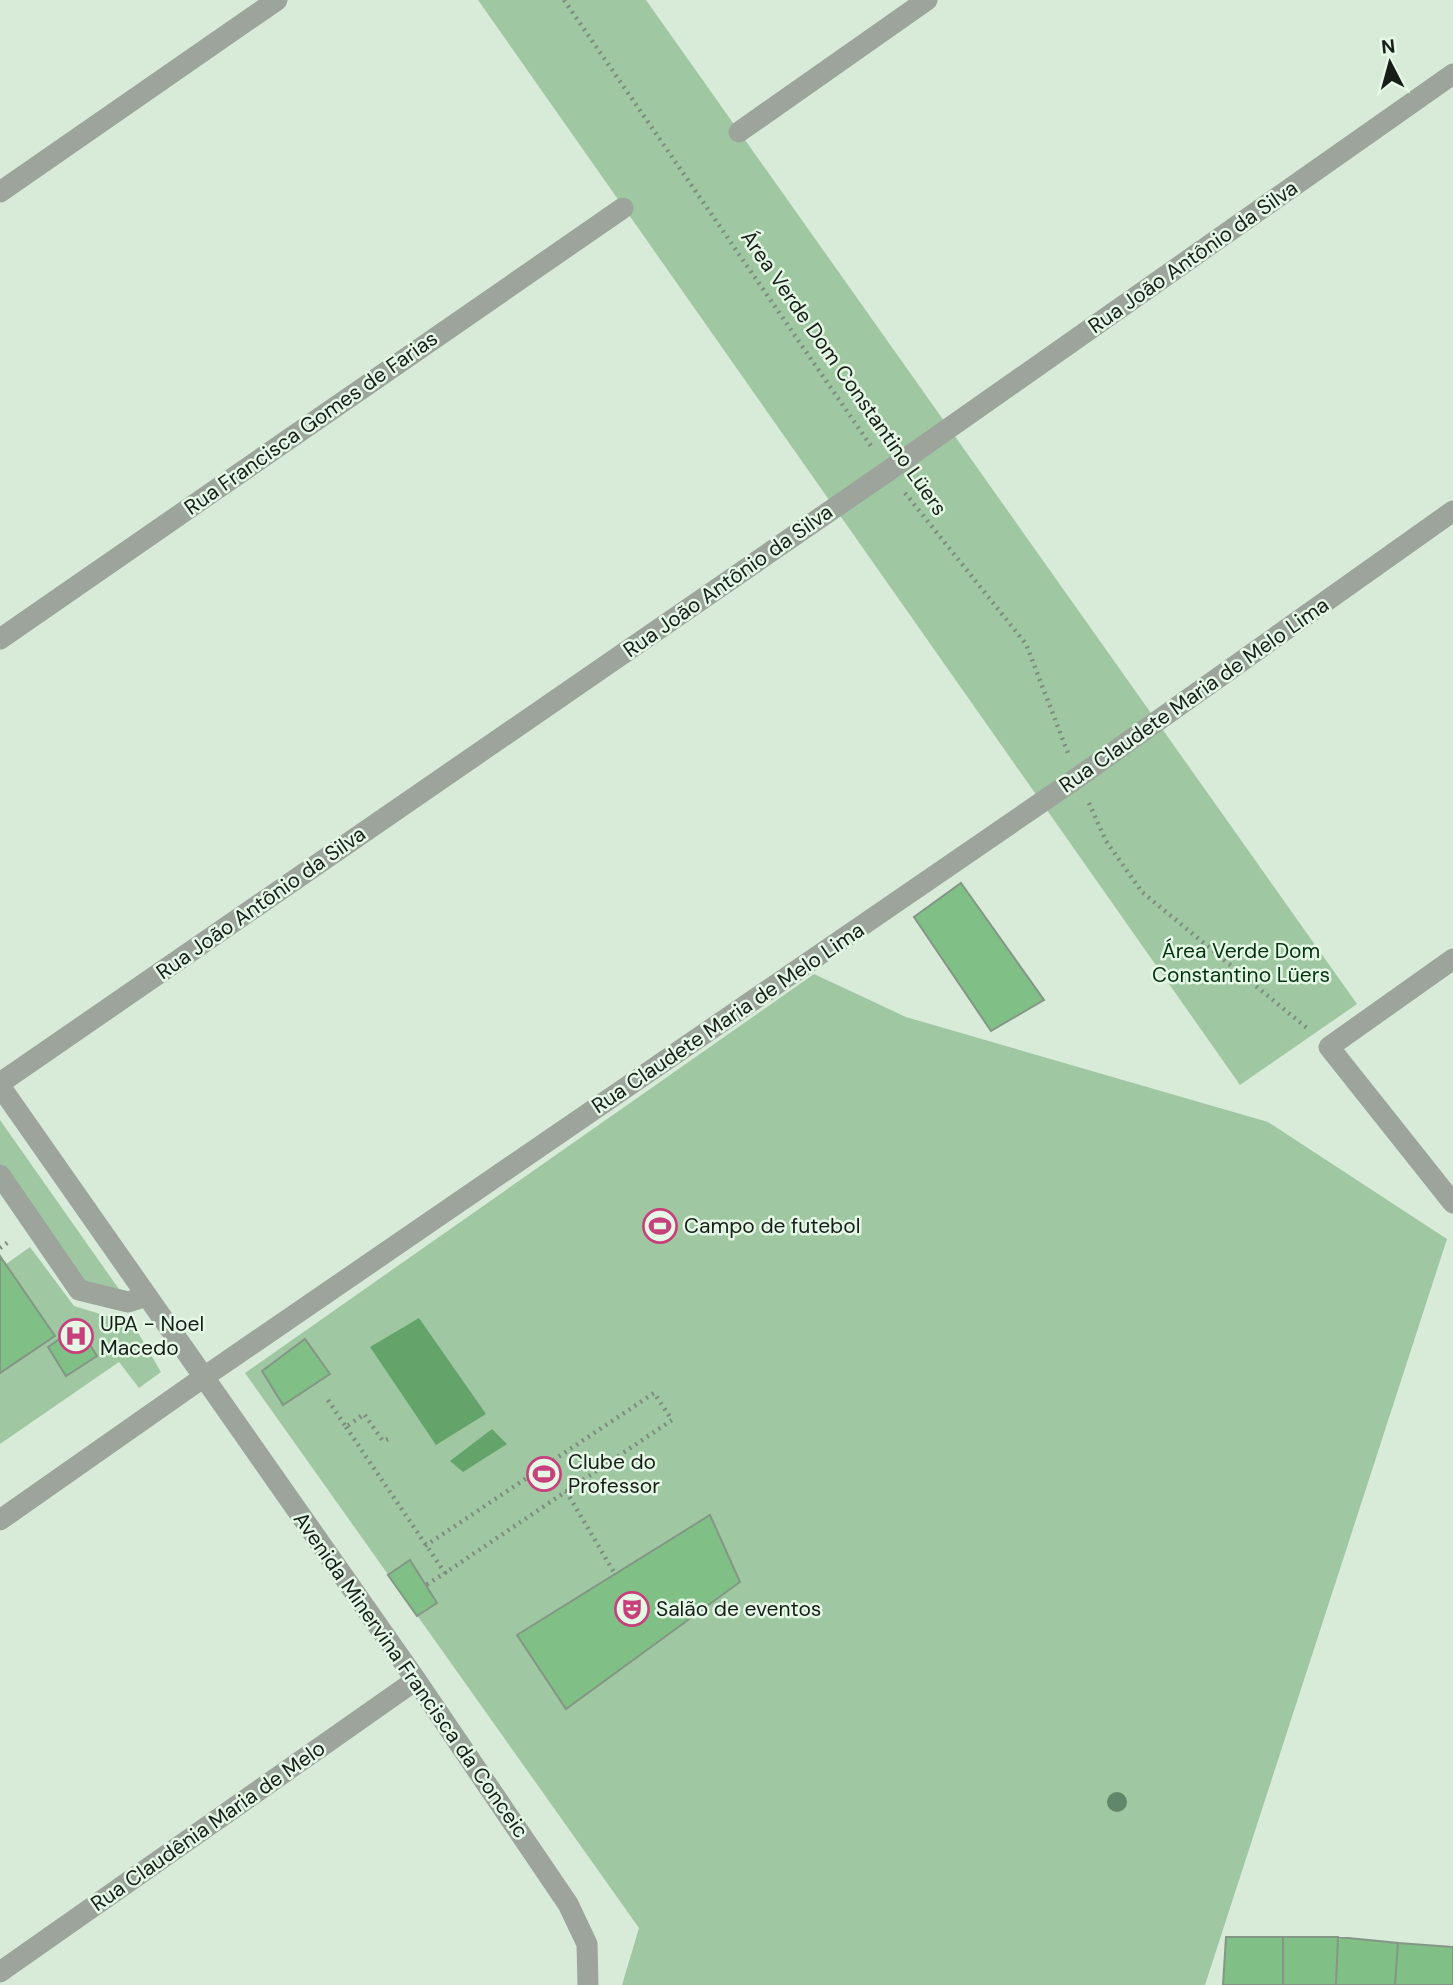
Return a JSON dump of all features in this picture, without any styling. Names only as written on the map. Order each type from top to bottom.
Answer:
[{"type":"street","points":[[0,192],[277,0]]},
{"type":"street","points":[[739,132],[927,0]]},
{"type":"street","name":"Rua João Antônio da Silva","points":[[0,1084],[888,471],[1453,74]]},
{"type":"street","name":"Rua Francisca Gomes de Farias","points":[[0,639],[623,208]]},
{"type":"street","name":"Rua Claudete Maria de Melo Lima","points":[[0,1520],[1077,778],[1453,511]]},
{"type":"street","points":[[1453,959],[1329,1047],[1453,1203]]},
{"type":"street","name":"Avenida Minervina Francisca da Conceic","points":[[0,1084],[416,1680],[568,1904],[587,1944],[587,1985]]},
{"type":"street","points":[[0,1175],[79,1290],[128,1302],[148,1296]]},
{"type":"street","name":"Rua Claudênia Maria de Melo","points":[[0,1972],[416,1680]]},
{"type":"path","name":"Área Verde Dom Constantino Lüers","points":[[564,0],[888,471],[1026,644],[1077,778],[1106,841],[1142,892],[1329,1047]]},
{"type":"path","points":[[0,1248],[15,1238]]},
{"type":"path","points":[[425,1546],[654,1393],[672,1420],[426,1585]]},
{"type":"path","points":[[328,1400],[445,1573]]},
{"type":"path","points":[[346,1427],[364,1414],[383,1441],[391,1438]]},
{"type":"path","points":[[566,1491],[615,1574]]},
{"type":"green space","name":"Área Verde Dom Constantino Lüers","points":[[478,0],[646,0],[1357,1004],[1240,1085]]},
{"type":"green space","points":[[814,974],[906,1017],[1268,1122],[1447,1239],[1205,1985],[622,1985],[639,1928],[245,1373]]},
{"type":"green space","points":[[0,1120],[128,1302],[91,1295],[0,1175]]},
{"type":"green space","points":[[30,1247],[74,1306],[133,1324],[161,1372],[139,1388],[119,1362],[0,1444],[0,1373],[55,1336],[6,1264]]},
{"type":"shaded area","points":[[419,1318],[486,1414],[436,1445],[370,1347]]},
{"type":"shaded area","points":[[492,1429],[507,1444],[463,1472],[450,1461]]},
{"type":"building","points":[[961,883],[1044,1000],[991,1031],[914,917]]},
{"type":"building","points":[[0,1256],[55,1336],[0,1373]]},
{"type":"building","points":[[78,1326],[97,1356],[66,1376],[48,1347]]},
{"type":"building","points":[[305,1339],[330,1374],[283,1405],[262,1371]]},
{"type":"building","name":"Salão de eventos","points":[[710,1515],[740,1582],[566,1709],[517,1635]]},
{"type":"building","points":[[410,1560],[437,1603],[417,1616],[388,1575]]},
{"type":"building","points":[[1226,1937],[1283,1937],[1283,1985],[1223,1985]]},
{"type":"building","points":[[1283,1937],[1338,1937],[1336,1985],[1283,1985]]},
{"type":"building","points":[[1338,1937],[1398,1943],[1395,1985],[1336,1985]]},
{"type":"building","points":[[1398,1943],[1453,1947],[1453,1985],[1395,1985]]},
{"type":"place","name":"Campo de futebol","points":[[660,1226]]},
{"type":"place","name":"UPA - Noel Macedo","points":[[76,1336]]},
{"type":"place","name":"Clube do Professor","points":[[544,1474]]},
{"type":"place","name":"Salão de eventos","points":[[632,1609]]}]
